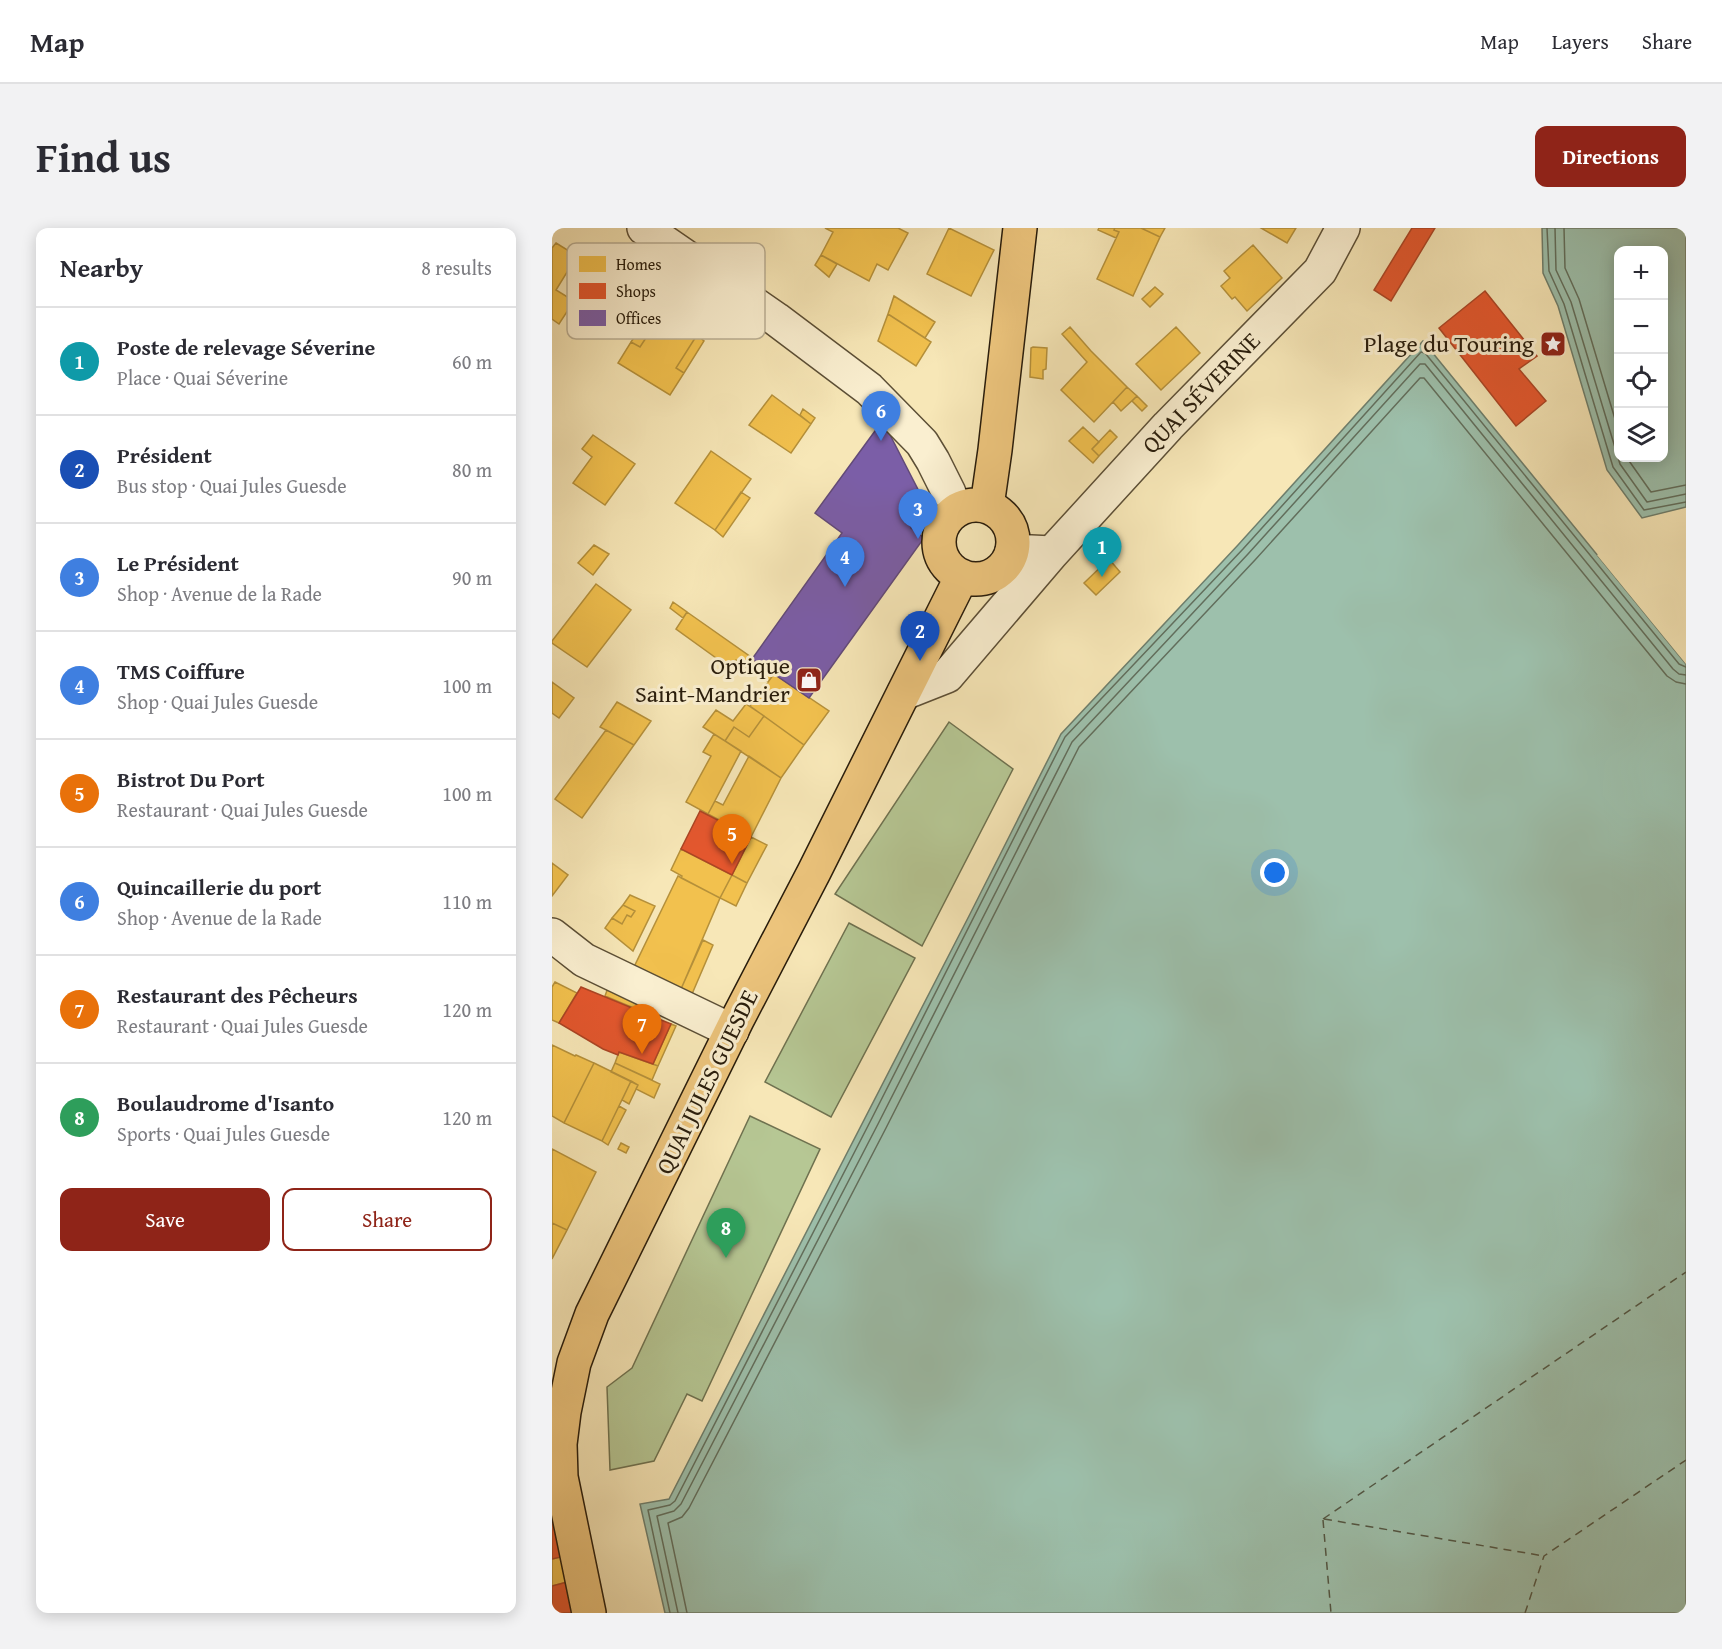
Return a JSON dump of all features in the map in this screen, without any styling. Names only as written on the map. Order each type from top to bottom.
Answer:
[{"type":"main road","points":[[987,506],[996,450],[1020,228]]},
{"type":"main road","points":[[966,506],[987,506],[997,511],[1005,519],[1010,529],[1011,551],[998,572],[974,579],[962,576],[944,561],[940,551],[941,528],[956,510],[966,506]]},
{"type":"main road","name":"QUAI JULES GUESDE","points":[[589,1613],[561,1477],[561,1433],[574,1364],[592,1314],[962,576]]},
{"type":"street","points":[[644,228],[666,243]]},
{"type":"street","name":"QUAI SÉVERINE","points":[[904,693],[947,676],[1052,553],[1168,426],[1320,271],[1343,228]]},
{"type":"street","points":[[765,311],[868,389],[922,443],[949,493]]},
{"type":"street","points":[[1011,551],[1052,553]]},
{"type":"street","points":[[552,935],[584,960],[732,1031]]},
{"type":"shaded area","points":[[949,722],[1013,769],[922,946],[835,894]]},
{"type":"shaded area","points":[[849,923],[915,958],[831,1117],[765,1082]]},
{"type":"shaded area","points":[[750,1116],[820,1149],[702,1401],[687,1394],[654,1461],[610,1470],[607,1387],[632,1368]]},
{"type":"water","points":[[1542,228],[1686,228],[1686,507],[1642,518],[1607,470],[1558,306],[1543,273]]},
{"type":"water","points":[[1423,341],[1686,664],[1686,1613],[665,1613],[640,1504],[669,1499],[1061,734],[1238,545]]},
{"type":"pier","points":[[1600,553],[1686,659],[1686,664],[1597,555]]},
{"type":"building: Homes","points":[[825,228],[898,228],[908,233],[888,270],[877,264],[869,281],[821,255],[833,232]]},
{"type":"building: Homes","points":[[949,228],[994,250],[971,296],[927,274]]},
{"type":"building: Homes","points":[[1099,228],[1115,228],[1114,230],[1119,232],[1116,238],[1098,230]]},
{"type":"building: Homes","points":[[1115,228],[1141,228],[1160,237],[1133,296],[1097,279],[1119,232],[1114,230]]},
{"type":"building: Homes","points":[[1141,228],[1165,228],[1160,237]]},
{"type":"building: Homes","points":[[1261,228],[1296,228],[1287,243]]},
{"type":"building: Homes","points":[[556,243],[567,250],[567,272],[556,290],[567,297],[567,312],[559,324],[552,319],[552,248]]},
{"type":"building: Homes","points":[[1253,245],[1282,278],[1247,311],[1221,286],[1230,278],[1224,271]]},
{"type":"building: Homes","points":[[821,255],[837,264],[829,277],[815,265]]},
{"type":"building: Homes","points":[[1155,287],[1163,294],[1150,307],[1142,299]]},
{"type":"building: Homes","points":[[894,296],[935,322],[925,338],[888,314]]},
{"type":"building: Homes","points":[[888,314],[931,342],[916,366],[878,341]]},
{"type":"building: Homes","points":[[1070,327],[1127,387],[1094,422],[1061,390],[1087,362],[1062,334]]},
{"type":"building: Homes","points":[[1176,327],[1200,353],[1161,390],[1136,364]]},
{"type":"building: Homes","points":[[633,339],[645,339],[640,347],[631,342]]},
{"type":"building: Homes","points":[[645,339],[694,339],[676,368],[684,373],[670,395],[618,363],[631,342],[640,347]]},
{"type":"building: Homes","points":[[694,339],[704,341],[684,373],[676,368]]},
{"type":"building: Homes","points":[[1031,348],[1047,348],[1043,379],[1030,377]]},
{"type":"building: Homes","points":[[1127,387],[1137,396],[1121,411],[1113,402]]},
{"type":"building: Homes","points":[[772,395],[811,424],[791,453],[749,425]]},
{"type":"building: Homes","points":[[1137,396],[1147,406],[1142,411],[1132,401]]},
{"type":"building: Homes","points":[[803,409],[815,418],[811,424],[800,415]]},
{"type":"building: Homes","points":[[1083,427],[1099,442],[1092,449],[1099,456],[1093,463],[1069,441]]},
{"type":"building: Homes","points":[[1110,430],[1117,437],[1099,456],[1092,449]]},
{"type":"building: Homes","points":[[593,435],[635,464],[605,505],[573,483],[592,457],[582,449]]},
{"type":"building: Homes","points":[[711,451],[751,479],[715,530],[675,503]]},
{"type":"building: Homes","points":[[741,492],[750,498],[723,537],[715,530]]},
{"type":"building: Homes","points":[[594,545],[609,554],[593,575],[578,563]]},
{"type":"building: Homes","points":[[1109,559],[1120,572],[1096,595],[1084,583]]},
{"type":"building: Homes","points":[[596,584],[631,610],[587,667],[552,641]]},
{"type":"building: Homes","points":[[673,602],[687,612],[683,618],[670,608]]},
{"type":"building: Homes","points":[[687,612],[758,662],[751,671],[736,660],[730,668],[676,629]]},
{"type":"building: Homes","points":[[759,663],[774,674],[768,682],[752,671]]},
{"type":"building: Homes","points":[[774,674],[829,711],[804,745],[750,706]]},
{"type":"building: Homes","points":[[552,682],[574,698],[559,718],[552,713]]},
{"type":"building: Homes","points":[[617,702],[651,721],[634,745],[600,727]]},
{"type":"building: Homes","points":[[746,704],[764,716],[749,737],[734,727],[725,741],[703,727],[716,710],[733,721]]},
{"type":"building: Homes","points":[[764,716],[804,745],[781,778],[725,741],[734,727],[749,737]]},
{"type":"building: Homes","points":[[606,730],[634,745],[582,818],[555,799]]},
{"type":"building: Homes","points":[[714,734],[741,751],[708,814],[686,802],[711,756],[703,752]]},
{"type":"building: Homes","points":[[749,756],[781,778],[751,837],[708,814],[715,801],[723,805]]},
{"type":"building: Homes","points":[[751,837],[767,845],[747,883],[732,875]]},
{"type":"building: Homes","points":[[681,849],[732,875],[720,898],[681,878],[682,876],[671,870]]},
{"type":"building: Homes","points":[[552,863],[568,875],[552,896]]},
{"type":"building: Homes","points":[[732,875],[747,883],[736,906],[720,898]]},
{"type":"building: Homes","points":[[678,876],[720,898],[681,989],[634,967]]},
{"type":"building: Homes","points":[[630,895],[655,906],[633,951],[605,928],[612,918],[622,924],[627,915],[631,917],[635,911],[623,905]]},
{"type":"building: Homes","points":[[623,905],[635,911],[631,917],[627,915],[622,924],[612,918]]},
{"type":"building: Homes","points":[[703,940],[713,945],[692,994],[681,989]]},
{"type":"building: Homes","points":[[611,979],[660,1000],[653,1016],[605,996]]},
{"type":"building: Homes","points":[[555,982],[577,993],[559,1023],[552,1020],[552,987]]},
{"type":"building: Homes","points":[[671,1024],[676,1026],[658,1066],[653,1064]]},
{"type":"building: Homes","points":[[552,1045],[594,1063],[564,1123],[552,1116]]},
{"type":"building: Homes","points":[[619,1052],[658,1066],[652,1080],[615,1063]]},
{"type":"building: Homes","points":[[594,1063],[631,1081],[602,1141],[564,1123]]},
{"type":"building: Homes","points":[[615,1063],[660,1084],[654,1098],[636,1089],[638,1085],[611,1072]]},
{"type":"building: Homes","points":[[631,1081],[638,1085],[629,1104],[622,1100]]},
{"type":"building: Homes","points":[[619,1106],[626,1110],[608,1145],[602,1141]]},
{"type":"building: Homes","points":[[621,1143],[629,1147],[626,1153],[618,1149]]},
{"type":"building: Homes","points":[[552,1149],[596,1172],[567,1230],[552,1223]]},
{"type":"building: Homes","points":[[552,1223],[567,1230],[552,1259]]},
{"type":"building: Homes","points":[[565,1556],[571,1581],[552,1586],[552,1559]]},
{"type":"building: Shops","points":[[1412,228],[1435,228],[1391,301],[1374,290]]},
{"type":"building: Shops","points":[[1485,291],[1537,356],[1519,369],[1546,401],[1516,426],[1439,328]]},
{"type":"building: Shops","points":[[700,811],[751,837],[732,875],[681,849]]},
{"type":"building: Shops","points":[[581,987],[671,1024],[653,1064],[603,1049],[559,1023]]},
{"type":"building: Shops","points":[[552,1522],[558,1526],[565,1556],[552,1559]]},
{"type":"building: Shops","points":[[571,1581],[579,1613],[552,1613],[552,1586]]},
{"type":"building: Offices","points":[[887,429],[926,505],[911,528],[924,538],[809,698],[752,659],[842,533],[815,513],[875,431]]},
{"type":"ferry route","points":[[1323,1519],[1686,1272]]},
{"type":"ferry route","points":[[1525,1613],[1544,1556],[1686,1460]]},
{"type":"ferry route","points":[[1324,1519],[1544,1556]]},
{"type":"ferry route","points":[[1323,1520],[1331,1613]]},
{"type":"place","name":"Plage du Touring","points":[[1553,344]]},
{"type":"place","name":"Quincaillerie du port","points":[[881,441]]},
{"type":"place","name":"Le Président","points":[[918,539]]},
{"type":"place","name":"Poste de relevage Séverine","points":[[1102,577]]},
{"type":"place","name":"TMS Coiffure","points":[[845,587]]},
{"type":"place","name":"Président","points":[[920,661]]},
{"type":"place","name":"Optique Saint-Mandrier","points":[[809,680]]},
{"type":"place","name":"Bistrot Du Port","points":[[732,864]]},
{"type":"place","name":"Restaurant des Pêcheurs","points":[[642,1054]]},
{"type":"place","name":"Boulaudrome d'Isanto","points":[[726,1258]]}]
